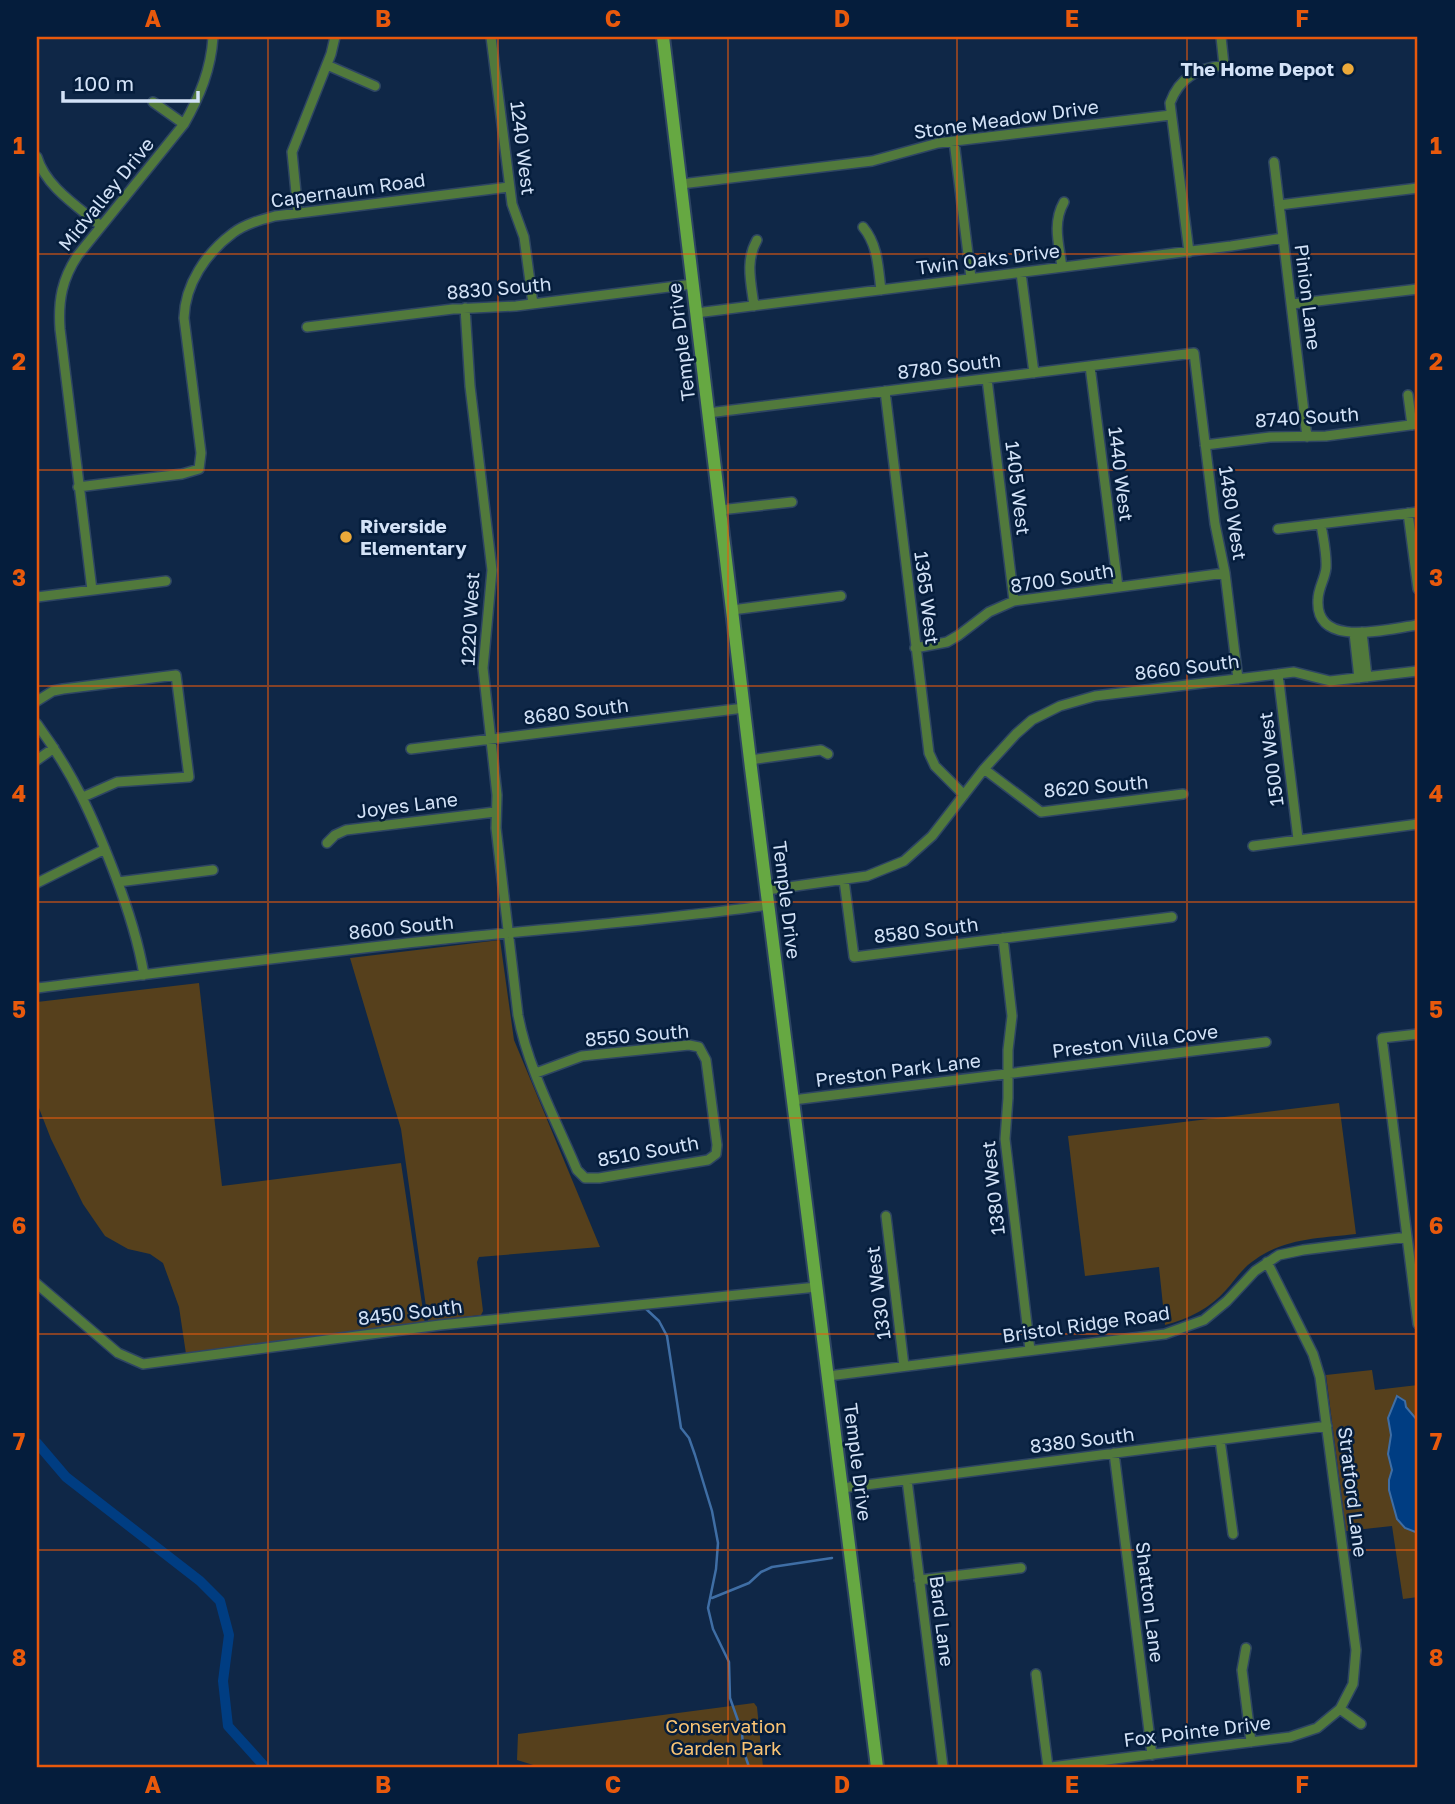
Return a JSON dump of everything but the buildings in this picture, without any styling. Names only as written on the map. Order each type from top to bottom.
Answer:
[{"type":"street","name":"Midvalley Drive","points":[[92,590],[58,308],[61,288],[68,270],[184,124],[198,101],[207,75],[212,37]]},
{"type":"street","points":[[298,213],[292,152],[327,65],[335,37]]},
{"type":"street","name":"1240 West","points":[[491,37],[509,187],[513,209],[524,237],[533,304]]},
{"type":"street","name":"Temple Drive","points":[[663,37],[750,760],[877,1767]]},
{"type":"street","points":[[1188,252],[1170,103],[1181,82],[1193,72],[1224,65],[1221,37]]},
{"type":"street","points":[[327,65],[375,86]]},
{"type":"street","points":[[153,102],[184,124]]},
{"type":"street","name":"Stone Meadow Drive","points":[[681,184],[872,161],[923,146],[954,141],[1171,115]]},
{"type":"street","points":[[954,141],[971,278]]},
{"type":"street","points":[[37,157],[49,181],[101,226]]},
{"type":"street","name":"Pinion Lane","points":[[1274,162],[1307,437]]},
{"type":"street","name":"Capernaum Road","points":[[78,487],[182,474],[199,469],[201,453],[184,318],[188,291],[205,262],[233,233],[263,219],[298,213],[509,187]]},
{"type":"street","points":[[1279,205],[1418,188]]},
{"type":"street","points":[[1062,267],[1056,224],[1058,212],[1064,202]]},
{"type":"street","points":[[863,227],[871,236],[876,249],[881,290]]},
{"type":"street","name":"Twin Oaks Drive","points":[[696,313],[1283,238]]},
{"type":"street","points":[[754,306],[749,263],[757,240]]},
{"type":"street","points":[[1021,273],[1034,373]]},
{"type":"street","name":"8830 South","points":[[307,327],[466,308],[533,304],[693,284]]},
{"type":"street","points":[[1292,304],[1418,289]]},
{"type":"street","name":"1220 West","points":[[466,308],[470,386],[492,570],[483,668],[497,795],[495,812],[520,1027],[536,1073],[577,1170],[585,1178]]},
{"type":"street","name":"8780 South","points":[[708,413],[1194,353]]},
{"type":"street","name":"1480 West","points":[[1194,353],[1238,679]]},
{"type":"street","name":"1440 West","points":[[1090,366],[1118,587]]},
{"type":"street","name":"1405 West","points":[[987,379],[1014,601]]},
{"type":"street","name":"1365 West","points":[[885,391],[929,753],[935,766],[964,795]]},
{"type":"street","name":"8740 South","points":[[1205,445],[1415,425],[1408,394]]},
{"type":"street","points":[[720,510],[792,502]]},
{"type":"street","points":[[1278,529],[1413,512],[1418,589]]},
{"type":"street","points":[[1321,524],[1326,569],[1319,590],[1318,609],[1328,625],[1336,631],[1358,632],[1418,625]]},
{"type":"street","name":"8700 South","points":[[915,648],[947,642],[989,612],[1014,601],[1225,573]]},
{"type":"street","points":[[37,597],[166,580]]},
{"type":"street","points":[[732,610],[841,596]]},
{"type":"street","points":[[1358,632],[1363,678]]},
{"type":"street","name":"8660 South","points":[[767,890],[867,876],[904,860],[932,836],[984,769],[1016,734],[1032,720],[1060,706],[1095,696],[1294,672],[1330,681],[1418,671]]},
{"type":"street","name":"1500 West","points":[[1278,674],[1298,839]]},
{"type":"street","points":[[37,701],[46,694],[62,690],[176,676],[189,777],[117,782],[83,797]]},
{"type":"street","name":"8680 South","points":[[411,749],[744,708]]},
{"type":"street","points":[[37,724],[83,797],[137,937],[144,975]]},
{"type":"street","points":[[37,760],[54,748]]},
{"type":"street","points":[[750,760],[821,750],[828,754]]},
{"type":"street","name":"8620 South","points":[[984,769],[1041,812],[1183,794]]},
{"type":"street","name":"Joyes Lane","points":[[327,844],[335,835],[346,830],[495,812]]},
{"type":"street","points":[[1253,846],[1418,824]]},
{"type":"street","points":[[37,883],[105,849]]},
{"type":"street","points":[[118,882],[213,870]]},
{"type":"street","name":"8580 South","points":[[844,880],[854,957],[1172,916]]},
{"type":"street","name":"8600 South","points":[[37,988],[508,933],[616,925],[769,905]]},
{"type":"street","name":"1380 West","points":[[1003,938],[1012,1016],[1005,1139],[1030,1350]]},
{"type":"street","points":[[1418,1034],[1382,1038],[1418,1324]]},
{"type":"street","name":"Preston Villa Cove","points":[[1008,1074],[1266,1042]]},
{"type":"street","name":"8550 South","points":[[536,1073],[582,1056],[689,1045],[702,1048],[706,1059],[716,1154]]},
{"type":"street","name":"Preston Park Lane","points":[[793,1100],[1008,1074]]},
{"type":"street","name":"8510 South","points":[[585,1178],[708,1160],[716,1154]]},
{"type":"street","name":"1330 West","points":[[886,1216],[904,1366]]},
{"type":"street","name":"Bristol Ridge Road","points":[[828,1376],[1165,1334],[1188,1327],[1216,1312],[1249,1277],[1279,1255],[1407,1237]]},
{"type":"street","name":"Stratford Lane","points":[[1266,1262],[1318,1367],[1356,1650],[1353,1684],[1340,1709]]},
{"type":"street","name":"8450 South","points":[[37,1284],[118,1353],[143,1364],[440,1325],[817,1287]]},
{"type":"street","name":"8380 South","points":[[842,1488],[1327,1426]]},
{"type":"street","points":[[1220,1440],[1233,1534]]},
{"type":"street","name":"Shatton Lane","points":[[1114,1453],[1152,1755]]},
{"type":"street","name":"Bard Lane","points":[[907,1480],[943,1767]]},
{"type":"street","points":[[919,1580],[1021,1568]]},
{"type":"street","points":[[1246,1648],[1242,1670],[1251,1742]]},
{"type":"street","points":[[1036,1674],[1049,1767]]},
{"type":"street","points":[[1340,1709],[1361,1724]]},
{"type":"street","name":"Fox Pointe Drive","points":[[1049,1767],[1303,1734],[1340,1709]]},
{"type":"green space","points":[[500,940],[514,1040],[600,1247],[479,1257],[477,1262],[483,1311],[481,1315],[428,1321],[401,1129],[350,958]]},
{"type":"green space","points":[[199,983],[222,1186],[401,1163],[425,1324],[186,1354],[179,1307],[163,1263],[150,1254],[128,1249],[105,1236],[83,1204],[51,1139],[37,1103],[37,1002]]},
{"type":"green space","points":[[1339,1103],[1356,1234],[1304,1240],[1267,1252],[1247,1266],[1220,1296],[1206,1307],[1182,1320],[1165,1325],[1159,1267],[1085,1276],[1068,1136]]},
{"type":"green space","points":[[1372,1370],[1375,1390],[1418,1385],[1418,1597],[1403,1599],[1392,1526],[1346,1531],[1326,1375]]},
{"type":"green space","name":"Conservation Garden Park","points":[[754,1703],[757,1707],[763,1767],[540,1767],[517,1760],[518,1734]]},
{"type":"water","points":[[1397,1396],[1405,1401],[1406,1407],[1418,1421],[1418,1533],[1405,1528],[1397,1519],[1389,1490],[1392,1470],[1388,1454],[1391,1435],[1388,1418]]},
{"type":"waterway","points":[[645,1308],[659,1321],[667,1336],[681,1428],[689,1438],[712,1511],[718,1543],[708,1608],[713,1629],[729,1662],[730,1698],[742,1732],[743,1749],[749,1767]]},
{"type":"waterway","points":[[37,1443],[66,1477],[200,1581],[220,1601],[229,1635],[223,1681],[228,1726],[265,1767]]},
{"type":"waterway","points":[[712,1598],[749,1583],[761,1572],[772,1567],[832,1558]]},
{"type":"place","name":"The Home Depot","points":[[1348,69]]},
{"type":"place","name":"Riverside Elementary","points":[[346,537]]}]
